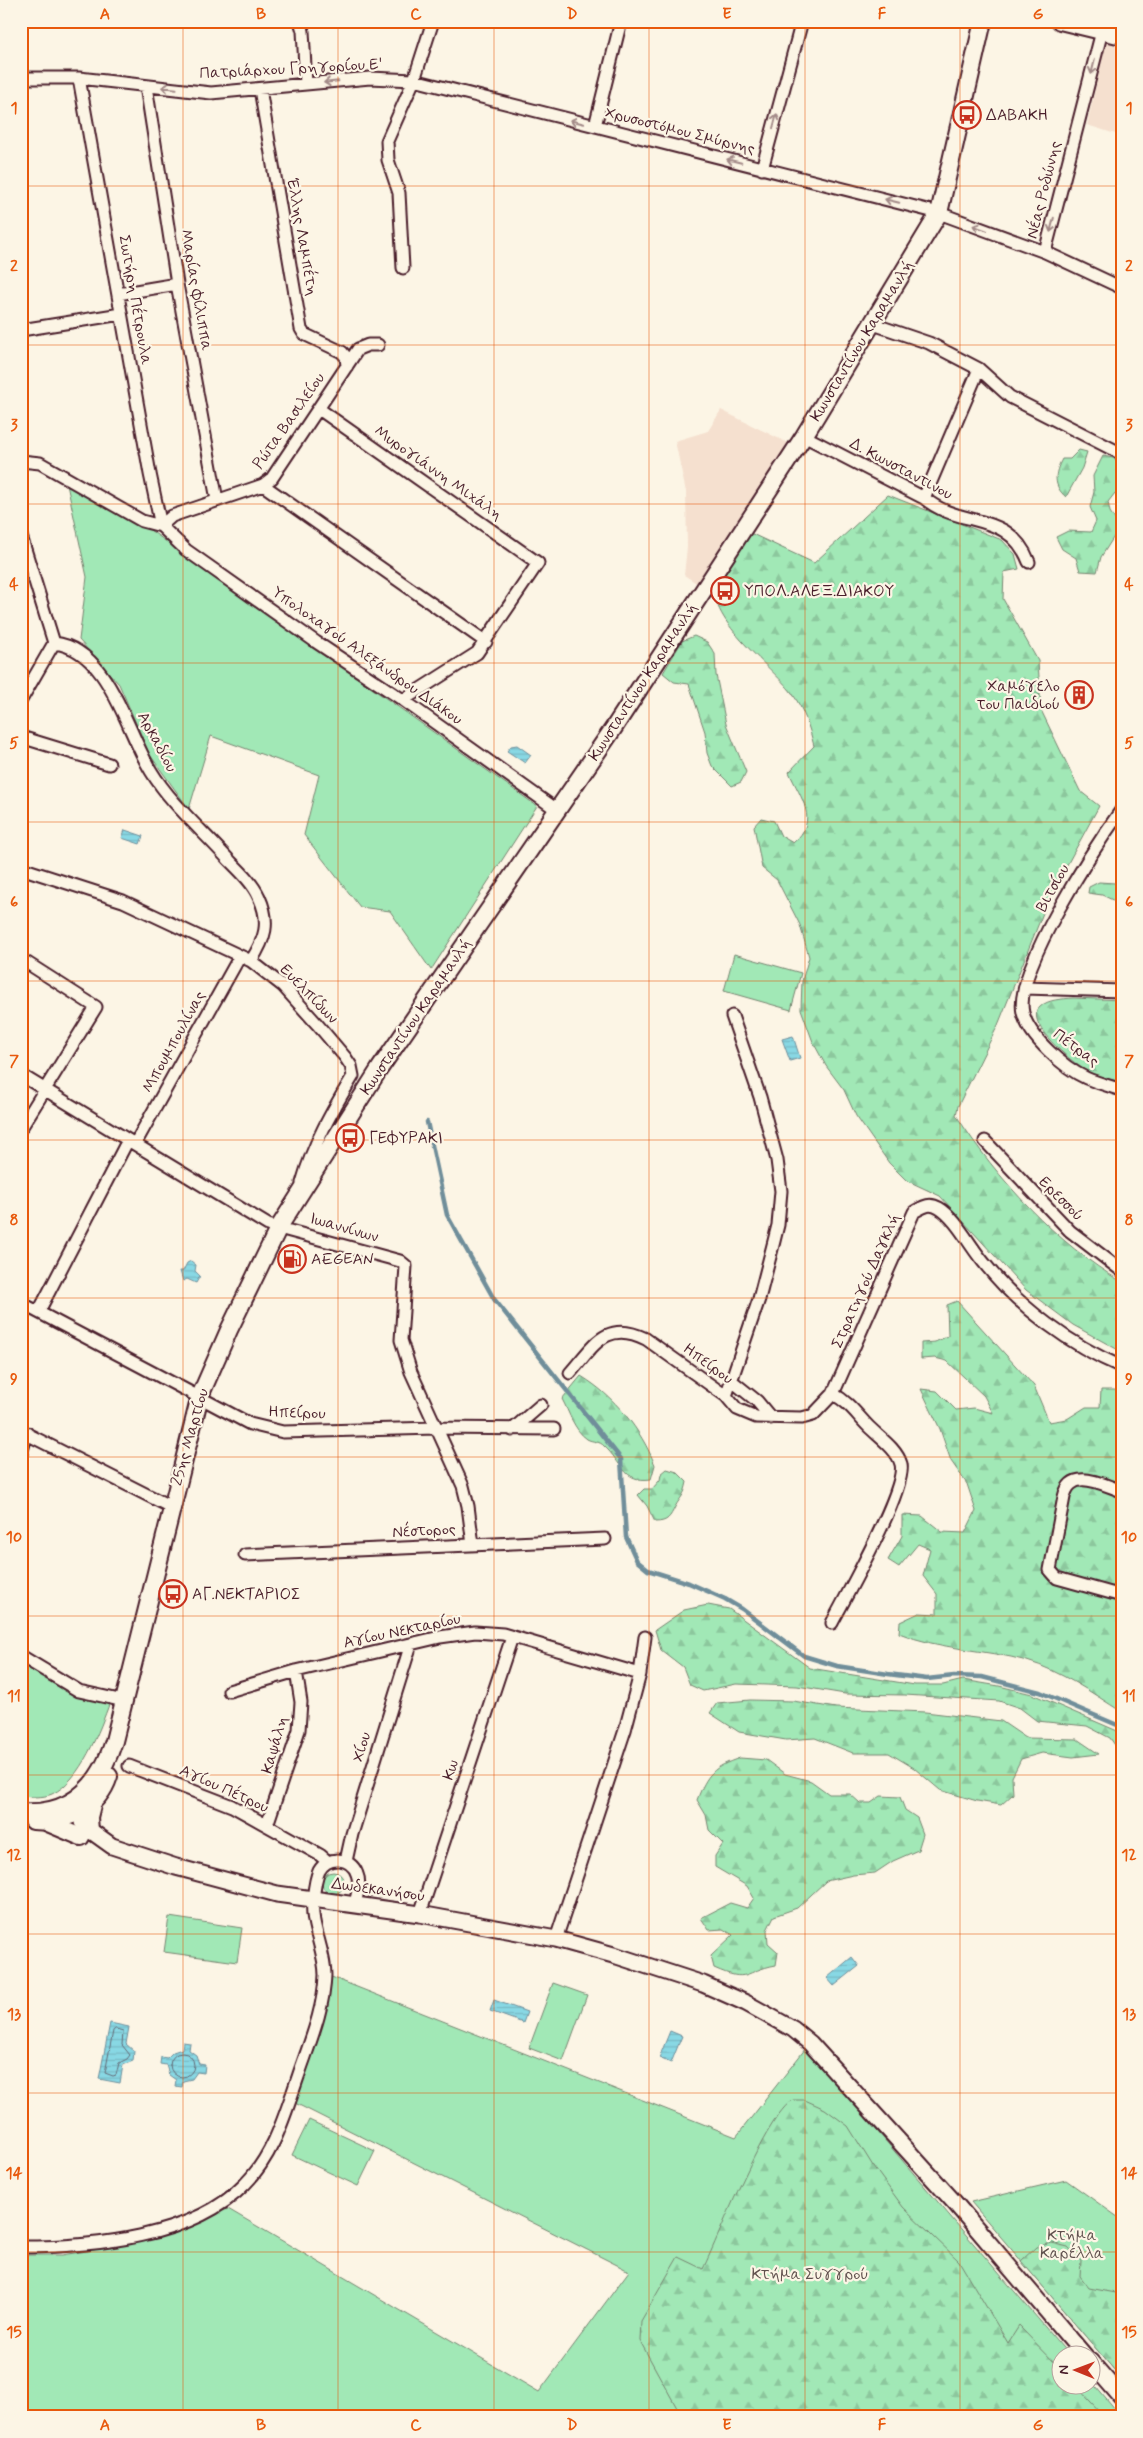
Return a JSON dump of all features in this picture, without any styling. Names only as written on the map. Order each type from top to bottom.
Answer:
[{"type":"main road","name":"Κωνσταντίνου Καραμανλή","points":[[356,1105],[613,729],[804,436],[874,324],[939,214],[983,21]]},
{"type":"main road","points":[[1060,21],[1105,26],[1122,36]]},
{"type":"main road","name":"25ης Μαρτίου","points":[[21,1812],[68,1810],[96,1780],[105,1765],[114,1741],[200,1396],[229,1330],[279,1227],[356,1105]]},
{"type":"main road","name":"25ης Μαρτίου","points":[[21,1817],[43,1822],[93,1800],[108,1779],[113,1760],[114,1741]]},
{"type":"main road","points":[[43,1822],[86,1834],[93,1800]]},
{"type":"street","points":[[300,21],[303,31],[306,84]]},
{"type":"street","points":[[403,268],[399,193],[388,160],[387,141],[414,80],[433,21]]},
{"type":"street","points":[[595,126],[621,21]]},
{"type":"street","points":[[762,168],[802,21]]},
{"type":"street","name":"Νέας Ροδώνης","points":[[1045,252],[1105,26]]},
{"type":"street","name":"Πατριάρχου Γρηγορίου Ε'","points":[[21,78],[79,78],[211,93],[370,78],[414,80]]},
{"type":"street","name":"Σωτήρη Πέτρουλα","points":[[79,78],[161,526]]},
{"type":"street","name":"Χρυσοστόμου Σμύρνης","points":[[414,80],[939,214],[1045,252],[1122,288]]},
{"type":"street","name":"Μαρίας Φίλιππα","points":[[146,86],[177,284],[216,500]]},
{"type":"street","name":"Έλλης Λαμπέτη","points":[[260,89],[301,329],[304,334],[342,352],[346,357],[347,366]]},
{"type":"street","points":[[118,294],[177,284]]},
{"type":"street","points":[[21,330],[121,314]]},
{"type":"street","points":[[874,324],[930,343],[979,370],[1010,396],[1122,454]]},
{"type":"street","name":"Ρώτα Βασιλείου","points":[[161,526],[172,516],[263,485],[272,478],[358,349],[368,344],[378,345]]},
{"type":"street","points":[[924,498],[979,370]]},
{"type":"street","name":"Μυρογιάννη Μιχάλη","points":[[319,409],[538,563],[486,642]]},
{"type":"street","name":"Δ. Κωνσταντινου","points":[[804,436],[924,498],[934,507],[991,524],[1009,533],[1023,547],[1029,562]]},
{"type":"street","points":[[21,461],[40,463],[142,521],[161,526]]},
{"type":"street","points":[[263,485],[486,642],[477,653],[403,700]]},
{"type":"street","name":"Υπολοχαγού Αλεξάνδρου Διάκου","points":[[161,526],[186,550],[316,642],[403,700],[557,810]]},
{"type":"street","points":[[21,536],[54,643],[21,700]]},
{"type":"street","name":"Αρκαδίου","points":[[54,643],[70,646],[81,652],[99,671],[115,698],[151,772],[169,796],[240,872],[259,896],[266,928],[263,942],[245,958]]},
{"type":"street","points":[[21,738],[108,764]]},
{"type":"street","name":"Βιτσίου","points":[[1024,988],[1028,973],[1056,915],[1095,847],[1122,809]]},
{"type":"street","name":"Ευελπίδων","points":[[21,868],[123,901],[245,958],[283,986],[345,1057],[353,1076],[327,1119],[315,1145],[299,1194]]},
{"type":"street","name":"Μπουμπουλίνας","points":[[38,1312],[132,1142],[245,958]]},
{"type":"street","points":[[21,959],[96,1007],[21,1128]]},
{"type":"street","points":[[1024,988],[1122,990]]},
{"type":"street","name":"Πέτρας","points":[[1024,988],[1022,1001],[1023,1015],[1038,1040],[1085,1078],[1122,1090]]},
{"type":"street","points":[[726,1396],[773,1245],[778,1225],[781,1190],[777,1160],[760,1097],[732,1016]]},
{"type":"street","name":"Ιωαννίνων","points":[[21,1075],[268,1225],[400,1261],[406,1266],[401,1340],[411,1372],[465,1494],[473,1545]]},
{"type":"street","name":"Ερεσσού","points":[[985,1140],[1070,1231],[1122,1271]]},
{"type":"street","name":"Στρατηγού Δαγκλή","points":[[813,1415],[833,1394],[914,1212],[925,1206],[932,1205],[948,1214],[986,1266],[1029,1309],[1079,1345],[1122,1367]]},
{"type":"street","name":"Ηπείρου","points":[[21,1303],[250,1424],[268,1430],[283,1432],[436,1428],[554,1429]]},
{"type":"street","name":"Ηπείρου","points":[[570,1373],[599,1340],[610,1333],[632,1332],[646,1339],[726,1396],[737,1409],[746,1414],[790,1420],[813,1415]]},
{"type":"street","points":[[732,1381],[757,1401],[771,1418]]},
{"type":"street","points":[[832,1623],[895,1498],[902,1472],[901,1462],[894,1452],[846,1401],[833,1394]]},
{"type":"street","points":[[512,1430],[541,1405]]},
{"type":"street","points":[[21,1454],[24,1432],[171,1507]]},
{"type":"street","points":[[1122,1491],[1090,1481],[1078,1480],[1071,1482],[1066,1487],[1050,1570],[1057,1578],[1122,1596]]},
{"type":"street","name":"Νέστορος","points":[[245,1555],[605,1539]]},
{"type":"street","name":"Αγίου Νεκταρίου","points":[[229,1691],[296,1671],[410,1644],[475,1632],[512,1637],[640,1674]]},
{"type":"street","name":"Κω","points":[[420,1914],[512,1637]]},
{"type":"street","points":[[556,1939],[625,1730],[640,1674],[645,1637]]},
{"type":"street","name":"Χίου","points":[[346,1861],[352,1834],[410,1644]]},
{"type":"street","points":[[21,1656],[79,1691],[124,1701]]},
{"type":"street","name":"Καψάλη","points":[[267,1825],[299,1730],[301,1702],[296,1671]]},
{"type":"street","name":"Αγίου Πέτρου","points":[[129,1766],[232,1806],[320,1855],[328,1862]]},
{"type":"street","name":"Δωδεκανήσου","points":[[68,1810],[86,1834],[112,1846],[196,1873],[277,1894],[420,1914],[556,1939],[703,1984],[746,2003],[793,2029],[806,2039],[955,2203],[1077,2346]]},
{"type":"street","points":[[21,2247],[56,2247],[110,2243],[177,2225],[207,2212],[245,2184],[269,2151],[282,2124],[322,2004],[324,1965],[312,1909],[318,1872],[328,1862],[336,1860],[346,1861],[353,1866],[358,1876],[355,1904]]},
{"type":"street","points":[[1100,2373],[1122,2398]]},
{"type":"shaded area","points":[[1106,42],[1122,47],[1122,136],[1087,125]]},
{"type":"shaded area","points":[[721,410],[790,444],[701,586],[684,575],[687,547],[686,492],[675,441],[708,431]]},
{"type":"green space","points":[[1079,450],[1087,452],[1082,468],[1066,497],[1057,484],[1057,470],[1062,459],[1070,459]]},
{"type":"green space","points":[[1103,456],[1113,458],[1122,463],[1122,496],[1115,493],[1108,502],[1110,512],[1120,527],[1101,557],[1097,572],[1080,571],[1076,558],[1062,549],[1056,537],[1068,531],[1091,532],[1096,521],[1090,507],[1094,492],[1093,476]]},
{"type":"green space","points":[[66,480],[143,525],[537,806],[431,970],[390,911],[360,907],[304,835],[319,775],[211,736],[189,809],[150,755],[119,684],[79,640],[87,577]]},
{"type":"green space","points":[[888,495],[1002,540],[1015,554],[1019,569],[1004,572],[1003,599],[1038,661],[1041,710],[1080,791],[1099,806],[1049,898],[998,1025],[958,1106],[956,1115],[990,1163],[1030,1208],[1074,1249],[1122,1282],[1122,1352],[1073,1325],[1026,1290],[940,1196],[906,1180],[889,1163],[856,1116],[844,1090],[826,1066],[813,1042],[801,1009],[802,981],[809,957],[800,925],[777,880],[762,868],[754,826],[761,818],[774,821],[781,836],[793,843],[801,834],[807,818],[806,809],[789,772],[814,746],[806,718],[792,693],[741,640],[719,609],[715,594],[716,579],[750,533],[814,563]]},
{"type":"green space","points":[[694,636],[707,642],[715,654],[716,675],[726,724],[746,772],[741,782],[732,786],[712,766],[707,753],[705,732],[689,684],[674,682],[663,673],[682,641]]},
{"type":"green space","points":[[1099,882],[1115,883],[1122,886],[1122,915],[1118,915],[1117,902],[1102,895],[1088,893],[1089,887]]},
{"type":"green space","points":[[734,954],[801,973],[791,1010],[724,991]]},
{"type":"green space","points":[[1073,998],[1122,1000],[1122,1082],[1098,1076],[1085,1070],[1051,1042],[1043,1032],[1038,1022],[1037,1014],[1040,1007],[1051,1001]]},
{"type":"green space","points":[[957,1301],[1034,1386],[1049,1422],[1067,1419],[1086,1407],[1100,1407],[1101,1390],[1115,1390],[1122,1398],[1122,1587],[1114,1585],[1111,1599],[1122,1602],[1122,1712],[1076,1683],[1040,1665],[1011,1657],[930,1643],[899,1633],[900,1622],[919,1613],[937,1614],[937,1594],[923,1576],[930,1549],[918,1544],[899,1567],[888,1560],[902,1536],[902,1515],[922,1516],[942,1532],[965,1533],[976,1511],[967,1484],[951,1461],[940,1429],[921,1389],[937,1391],[956,1410],[974,1408],[993,1413],[984,1396],[947,1361],[935,1358],[921,1359],[921,1343],[935,1342],[948,1336],[947,1305]]},
{"type":"green space","points":[[581,1376],[605,1393],[634,1426],[655,1465],[651,1479],[634,1478],[629,1475],[602,1444],[587,1439],[579,1431],[562,1399]]},
{"type":"green space","points":[[667,1469],[677,1472],[687,1482],[683,1494],[670,1516],[666,1520],[655,1522],[647,1506],[638,1495],[644,1489],[652,1489],[660,1480],[661,1474]]},
{"type":"green space","points":[[708,1605],[729,1609],[810,1668],[915,1685],[943,1685],[963,1680],[1032,1694],[1122,1733],[1122,1755],[1110,1738],[1087,1726],[1037,1721],[1020,1708],[999,1701],[905,1695],[845,1694],[797,1686],[736,1684],[703,1691],[690,1685],[683,1667],[661,1650],[655,1630],[684,1610]]},
{"type":"green space","points":[[24,1663],[110,1702],[95,1740],[72,1778],[52,1794],[45,1796],[21,1796],[21,1670]]},
{"type":"green space","points":[[750,1700],[793,1701],[836,1708],[925,1712],[1001,1721],[1026,1738],[1077,1739],[1099,1754],[1073,1757],[1042,1753],[1021,1759],[1012,1777],[1013,1794],[1001,1805],[977,1801],[940,1790],[914,1768],[889,1753],[853,1753],[815,1738],[786,1740],[739,1732],[710,1713],[717,1703]]},
{"type":"green space","points":[[740,1758],[766,1760],[785,1774],[811,1781],[829,1794],[850,1794],[860,1803],[871,1803],[881,1796],[900,1797],[905,1810],[917,1818],[923,1834],[918,1850],[893,1861],[875,1873],[853,1875],[826,1881],[797,1908],[774,1916],[767,1930],[768,1943],[778,1952],[776,1965],[741,1976],[714,1968],[711,1956],[733,1935],[723,1929],[709,1930],[701,1918],[730,1903],[747,1908],[754,1898],[747,1886],[715,1867],[715,1856],[723,1844],[709,1830],[706,1815],[697,1800],[704,1784],[717,1768]]},
{"type":"green space","points":[[333,1872],[341,1875],[344,1883],[341,1891],[333,1894],[325,1891],[322,1883],[325,1875]]},
{"type":"green space","points":[[169,1917],[242,1928],[237,1962],[164,1952]]},
{"type":"green space","points":[[329,1976],[736,2137],[806,2048],[1061,2346],[1050,2346],[1050,2396],[1100,2396],[1100,2392],[1121,2417],[522,2417],[524,2413],[521,2417],[21,2417],[21,2255],[62,2255],[136,2243],[228,2209],[539,2392],[629,2271],[295,2103],[325,2005]]},
{"type":"green space","points":[[553,1983],[587,1995],[563,2061],[529,2048]]},
{"type":"green space","name":"Κτήμα Συγγρού","points":[[793,2100],[805,2100],[825,2109],[848,2126],[873,2166],[903,2207],[959,2261],[1008,2343],[1019,2326],[1050,2358],[1050,2396],[1085,2396],[1105,2417],[682,2417],[640,2341],[641,2321],[678,2257],[703,2269],[757,2151],[782,2110]]},
{"type":"green space","points":[[309,2120],[375,2151],[358,2186],[292,2155]]},
{"type":"green space","name":"Κτήμα Καρέλλα","points":[[1066,2180],[1122,2220],[1122,2379],[1100,2353],[1100,2346],[1094,2346],[971,2202]]},
{"type":"green space","points":[[1052,2243],[1068,2247],[1081,2261],[1080,2276],[1089,2288],[1116,2293],[1122,2299],[1122,2379],[1100,2353],[1100,2346],[1094,2346],[1021,2261],[1036,2247]]},
{"type":"water","points":[[517,745],[531,755],[525,763],[507,751],[511,746]]},
{"type":"water","points":[[125,830],[143,836],[140,844],[122,838]]},
{"type":"water","points":[[793,1036],[800,1058],[790,1061],[782,1039]]},
{"type":"water","points":[[191,1261],[196,1265],[195,1271],[200,1276],[196,1283],[187,1279],[183,1281],[180,1271],[183,1271],[187,1263]]},
{"type":"water","points":[[852,1957],[859,1966],[834,1986],[827,1978]]},
{"type":"water","points":[[494,2000],[527,2012],[523,2023],[490,2011]]},
{"type":"water","points":[[110,2023],[129,2027],[126,2044],[134,2051],[133,2061],[123,2065],[120,2083],[99,2079]]},
{"type":"water","points":[[670,2031],[682,2036],[671,2063],[659,2058]]},
{"type":"water","points":[[183,2042],[190,2043],[189,2050],[196,2055],[199,2064],[205,2065],[204,2073],[197,2072],[192,2079],[183,2081],[182,2087],[175,2086],[176,2080],[169,2075],[166,2065],[160,2064],[161,2057],[167,2058],[173,2052],[182,2049]]},
{"type":"waterway","points":[[427,1122],[447,1215],[494,1299],[621,1459],[626,1537],[637,1561],[648,1570],[689,1583],[725,1599],[742,1609],[804,1656],[837,1666],[927,1679],[954,1676],[982,1677],[1040,1692],[1122,1727]]},
{"type":"place","name":"ΔΑΒΑΚΗ","points":[[967,115]]},
{"type":"place","name":"ΥΠΟΛ.ΑΛΕΞ.ΔΙΑΚΟΥ","points":[[725,591]]},
{"type":"place","name":"Χαμόγελο του Παιδιού","points":[[1079,695]]},
{"type":"place","name":"ΓΕΦΥΡΑΚΙ","points":[[350,1138]]},
{"type":"place","name":"AEGEAN","points":[[292,1259]]},
{"type":"place","name":"ΑΓ.ΝΕΚΤΑΡΙΟΣ","points":[[173,1594]]}]
